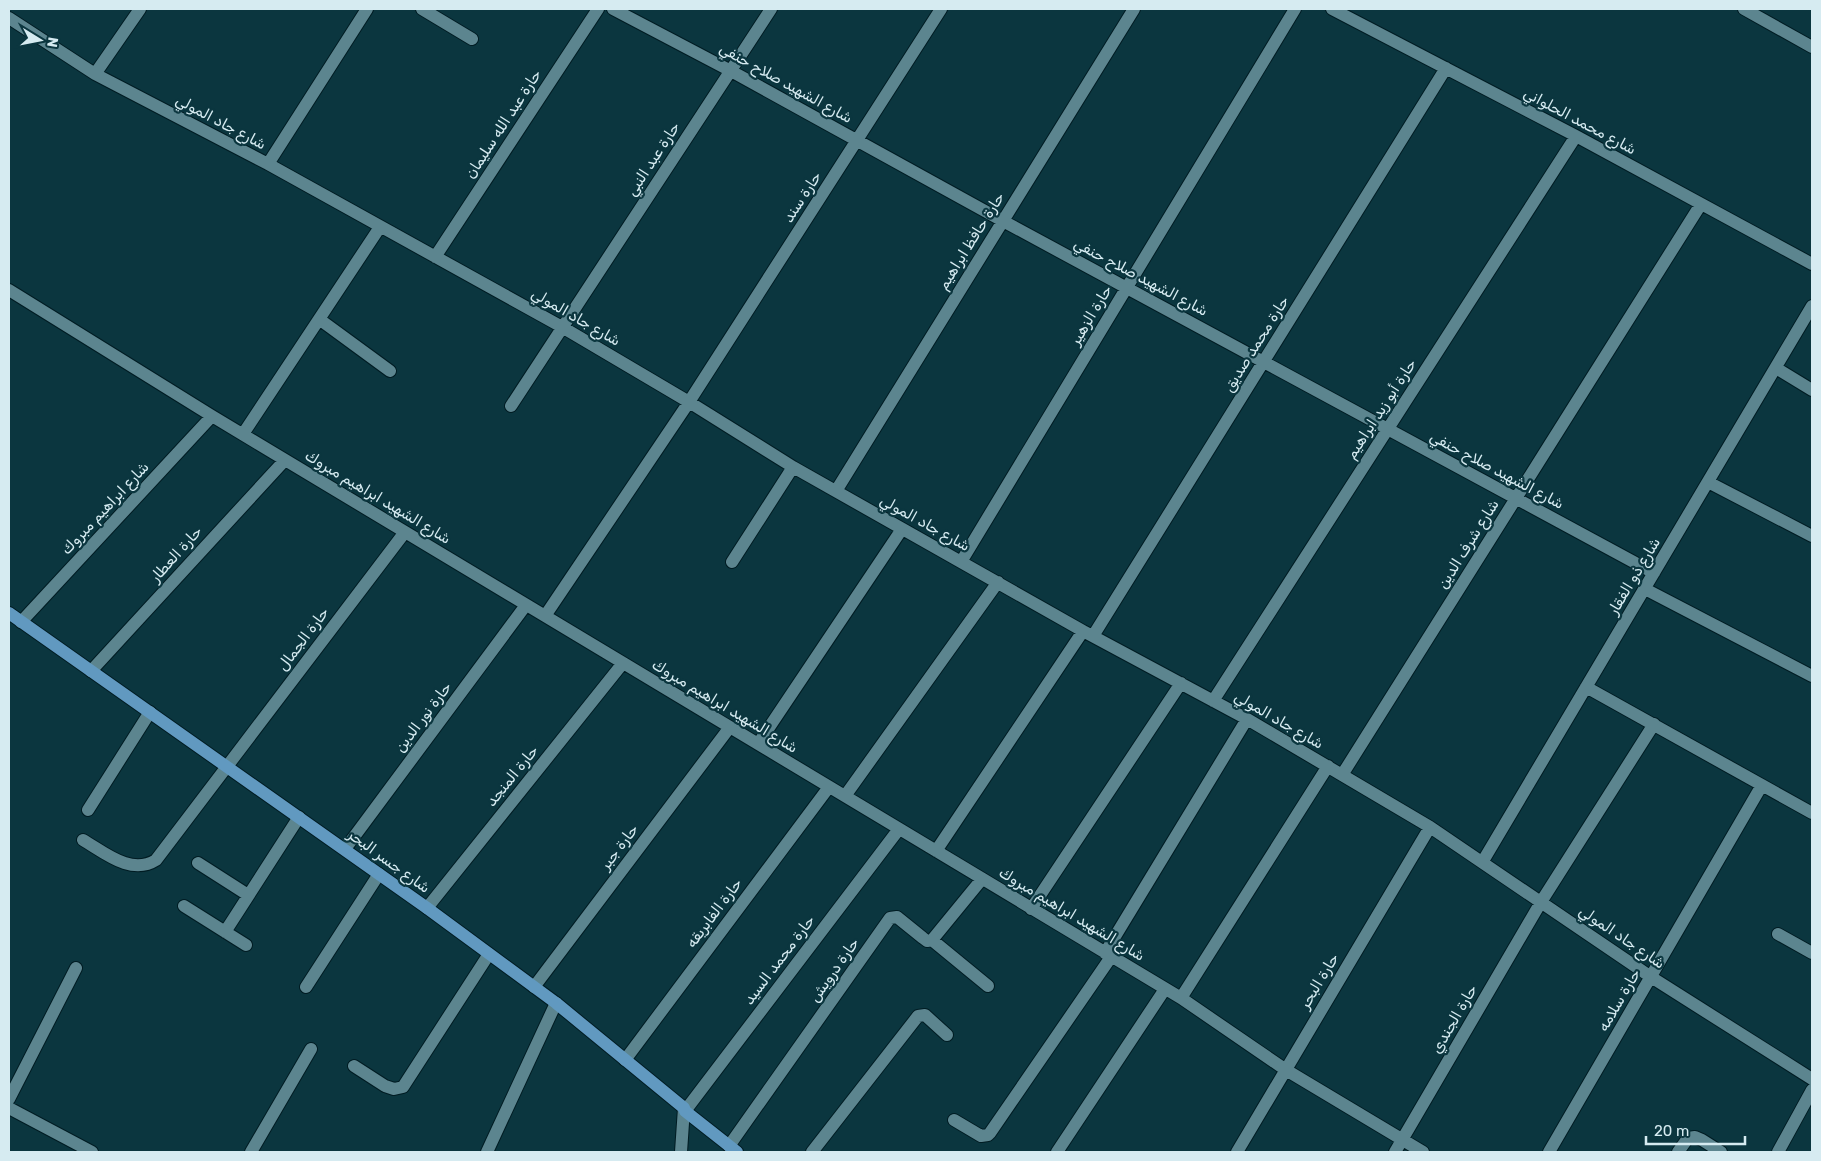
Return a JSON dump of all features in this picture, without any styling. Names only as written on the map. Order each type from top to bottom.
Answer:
[{"type":"main road","name":"شارع جسر البحر","points":[[9,613],[345,849],[556,1003],[733,1149]]},
{"type":"street","points":[[95,74],[140,9]]},
{"type":"street","points":[[268,164],[367,9]]},
{"type":"street","points":[[422,9],[472,39]]},
{"type":"street","name":"حارة عبد الله سليمان","points":[[435,257],[598,9]]},
{"type":"street","name":"شارع الشهيد صلاح حنفي","points":[[613,9],[731,71],[1515,500],[1654,573]]},
{"type":"street","name":"حارة عبد النبي","points":[[511,406],[772,9]]},
{"type":"street","name":"حارة سند","points":[[545,616],[689,402],[942,9]]},
{"type":"street","name":"حارة حافظ ابراهيم","points":[[836,492],[1134,9]]},
{"type":"street","name":"حارة الزهير","points":[[961,562],[1295,9]]},
{"type":"street","name":"شارع محمد الحلواني","points":[[1332,9],[1576,136],[1812,264]]},
{"type":"street","points":[[1744,9],[1812,46]]},
{"type":"street","name":"شارع جاد المولي","points":[[9,18],[95,74],[268,164],[562,327],[836,492],[1088,633],[1247,719],[1328,766],[1430,827],[1651,977],[1812,1079]]},
{"type":"street","name":"حارة محمد صديق","points":[[936,851],[1088,633],[1264,362],[1446,68]]},
{"type":"street","name":"حارة أبو زيد ابراهيم","points":[[1213,701],[1576,136]]},
{"type":"street","name":"شارع شرف الدين","points":[[1342,775],[1701,204]]},
{"type":"street","points":[[243,434],[380,227]]},
{"type":"street","name":"شارع الشهيد ابراهيم مبروك","points":[[9,290],[212,416],[1181,998],[1286,1070],[1423,1152]]},
{"type":"street","name":"شارع ذو الفقار","points":[[1483,862],[1812,306]]},
{"type":"street","points":[[319,319],[390,371]]},
{"type":"street","points":[[1776,368],[1812,390]]},
{"type":"street","name":"شارع ابراهيم مبروك","points":[[21,622],[212,416]]},
{"type":"street","name":"حارة العطار","points":[[91,671],[285,460]]},
{"type":"street","points":[[732,562],[793,467]]},
{"type":"street","points":[[1708,482],[1812,536]]},
{"type":"street","points":[[758,744],[902,529]]},
{"type":"street","name":"حارة الجمال","points":[[83,840],[126,864],[142,866],[156,860],[405,532]]},
{"type":"street","points":[[845,796],[998,582]]},
{"type":"street","points":[[1645,589],[1812,676]]},
{"type":"street","name":"حارة نور الدين","points":[[345,849],[526,605]]},
{"type":"street","name":"حارة المنجد","points":[[427,908],[623,664]]},
{"type":"street","points":[[1032,909],[1181,683]]},
{"type":"street","points":[[1586,687],[1812,814]]},
{"type":"street","points":[[88,810],[150,712]]},
{"type":"street","points":[[954,1120],[981,1136],[990,1133],[1108,955],[1247,719]]},
{"type":"street","name":"حارة الجندي","points":[[1395,1152],[1541,902],[1654,724]]},
{"type":"street","name":"حارة جبر","points":[[534,987],[730,727]]},
{"type":"street","points":[[1181,998],[1328,766]]},
{"type":"street","name":"حارة سلامه","points":[[1549,1152],[1762,785]]},
{"type":"street","name":"حارة الفابريقه","points":[[625,1060],[829,787]]},
{"type":"street","points":[[225,932],[299,817]]},
{"type":"street","name":"حارة البحر","points":[[1237,1152],[1430,827]]},
{"type":"street","name":"حارة محمد السيد","points":[[684,1110],[899,829]]},
{"type":"street","points":[[198,863],[248,895]]},
{"type":"street","points":[[306,987],[379,874]]},
{"type":"street","points":[[932,940],[982,879]]},
{"type":"street","points":[[184,906],[246,945]]},
{"type":"street","name":"حارة درويش","points":[[733,1149],[890,918],[897,917],[927,941],[932,940],[988,986]]},
{"type":"street","points":[[1778,934],[1812,953]]},
{"type":"street","points":[[354,1066],[385,1086],[394,1089],[403,1087],[489,954]]},
{"type":"street","points":[[9,1099],[76,968]]},
{"type":"street","points":[[1057,1152],[1165,989]]},
{"type":"street","points":[[487,1152],[556,1003]]},
{"type":"street","points":[[812,1152],[918,1016],[925,1015],[947,1035]]},
{"type":"street","points":[[251,1152],[311,1049]]},
{"type":"street","points":[[1778,1152],[1812,1090]]},
{"type":"street","points":[[9,1108],[92,1152]]},
{"type":"street","points":[[681,1152],[684,1110]]},
{"type":"street","points":[[1681,1147],[1688,1138],[1695,1137],[1721,1152]]}]
